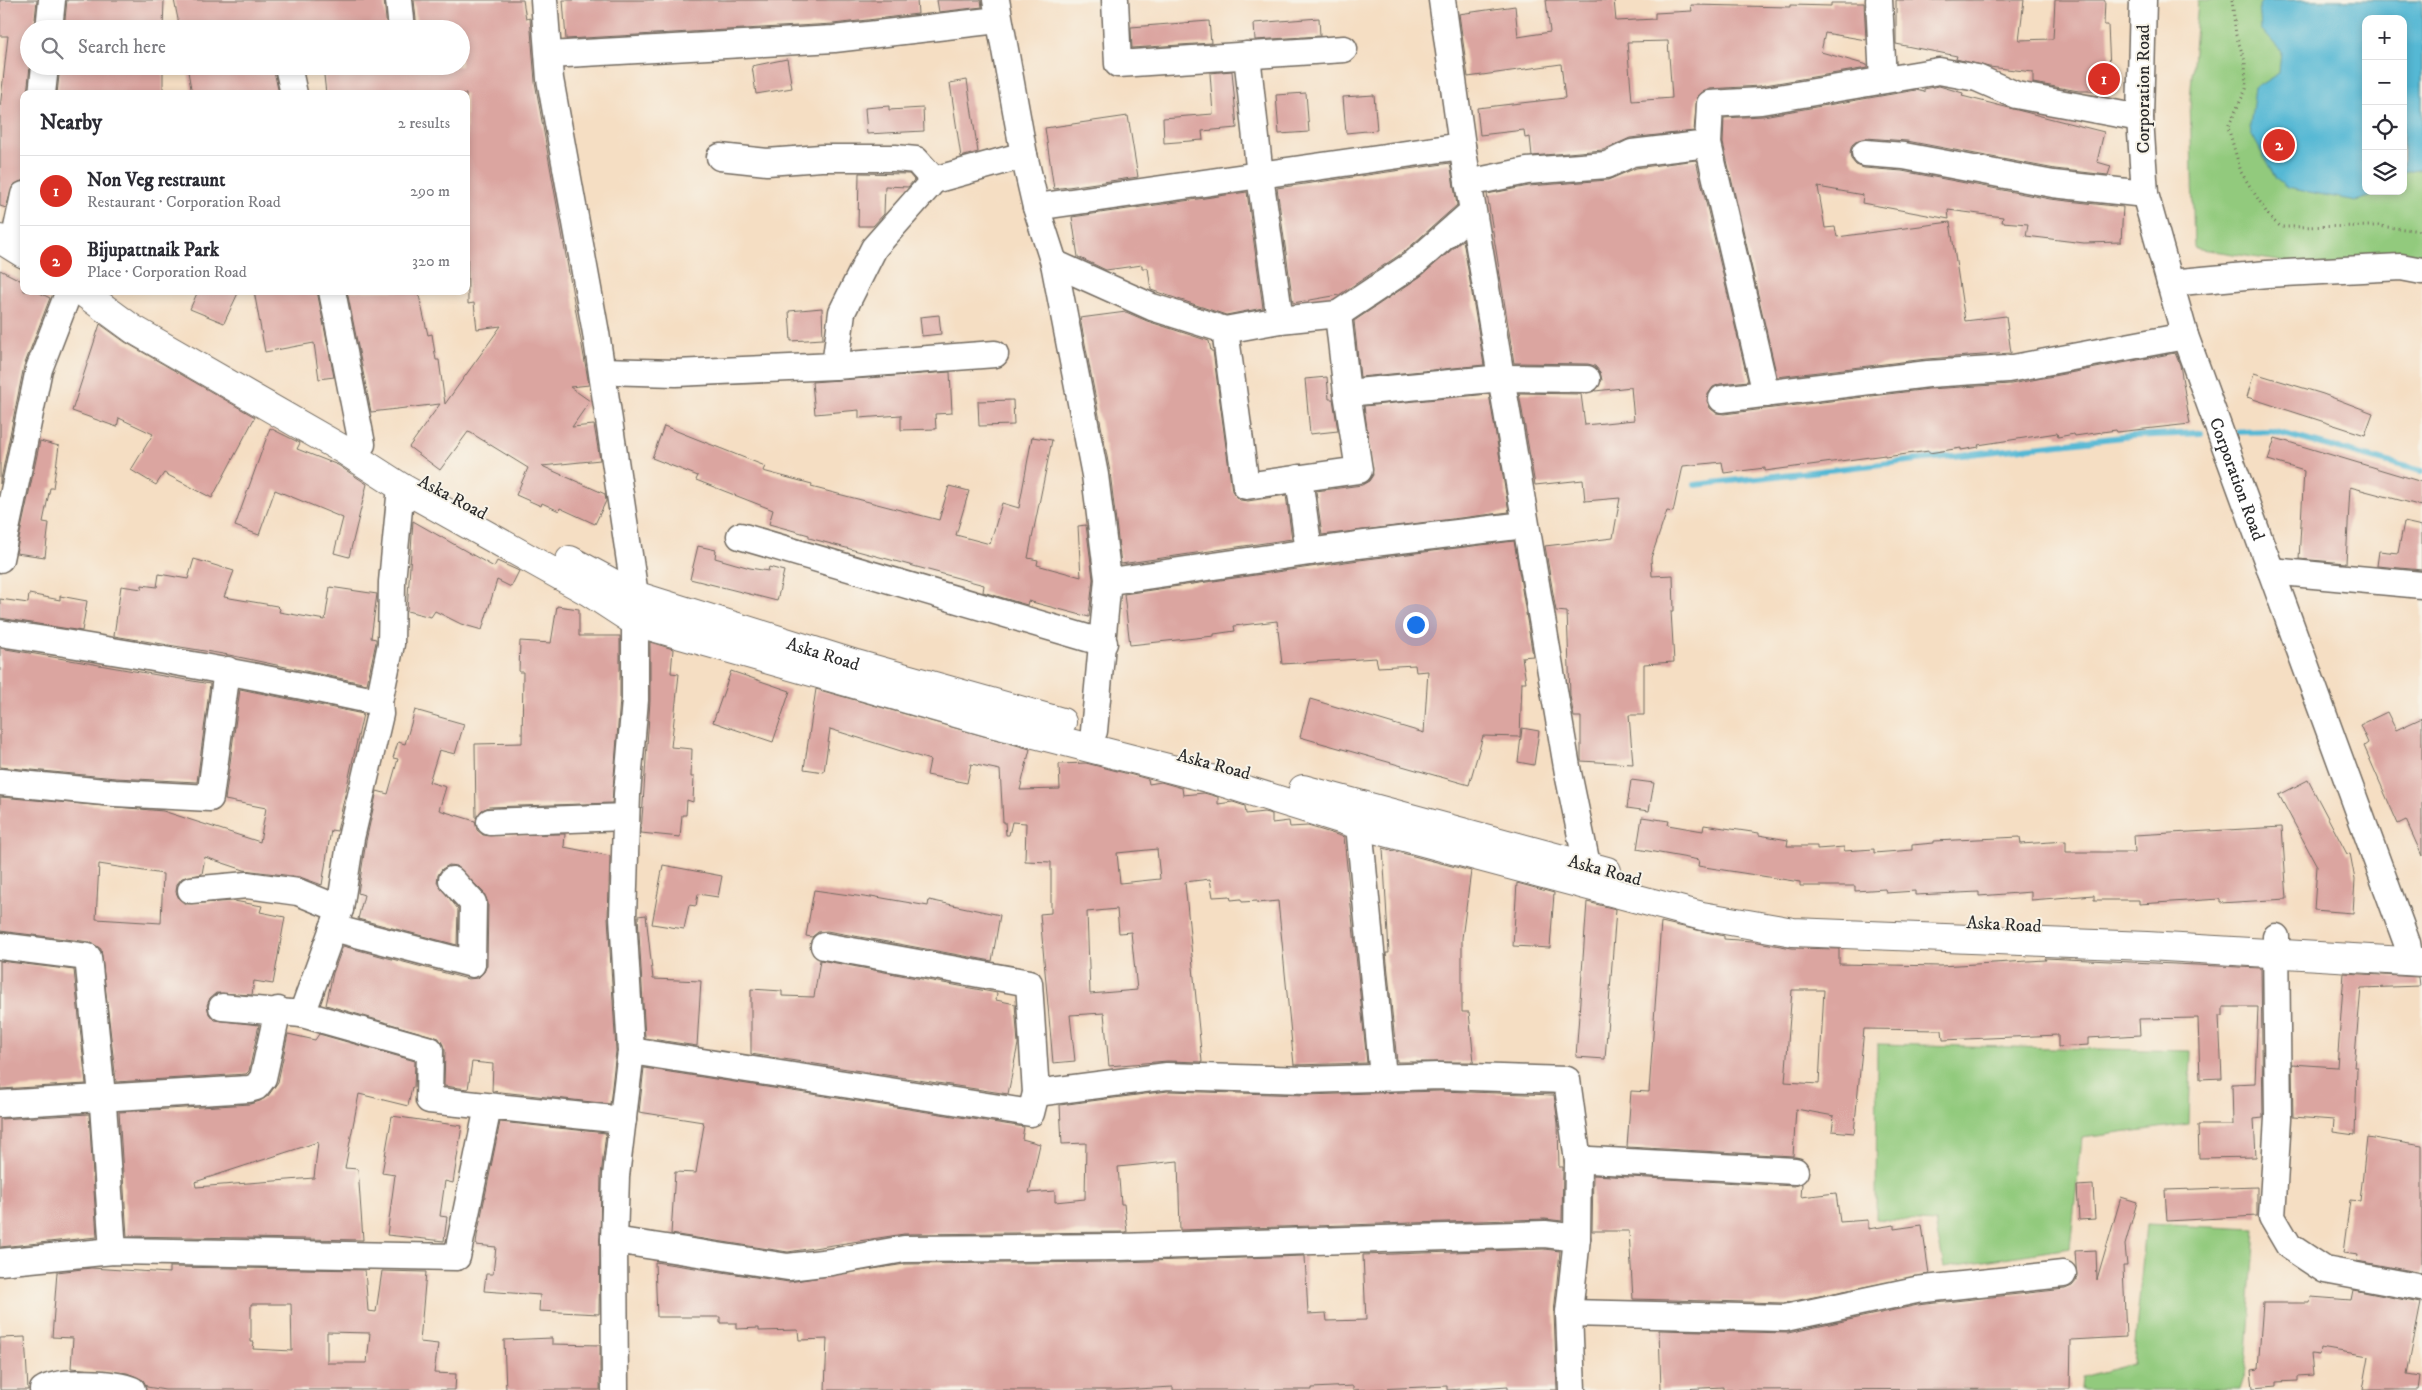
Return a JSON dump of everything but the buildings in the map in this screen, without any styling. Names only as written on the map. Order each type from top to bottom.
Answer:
[{"type":"highway","points":[[86,295],[133,329],[342,449],[401,487],[589,592],[635,622],[995,724],[1211,779],[1359,825],[1587,875]]},
{"type":"highway","name":"Aska Road","points":[[99,295],[126,306],[403,470],[635,595],[856,664],[1587,875],[1760,912],[2277,946],[2415,952]]},
{"type":"street","points":[[50,20],[52,0]]},
{"type":"street","points":[[399,0],[401,20]]},
{"type":"street","points":[[544,0],[550,79],[602,371],[635,595],[635,700],[626,817],[623,916],[632,1050],[616,1176],[614,1240],[615,1390]]},
{"type":"street","points":[[1115,0],[1118,64],[1344,49]]},
{"type":"street","points":[[1879,0],[1883,80]]},
{"type":"street","name":"Corporation Road","points":[[2144,0],[2140,118],[2145,194],[2185,336],[2271,571],[2415,952]]},
{"type":"street","points":[[1450,1],[1462,146],[1472,212],[1587,875]]},
{"type":"street","points":[[549,54],[834,39],[997,10],[1024,155],[1036,207],[1054,263],[1095,475],[1108,579],[1104,643],[1094,732]]},
{"type":"street","points":[[1247,55],[1260,176],[1280,320]]},
{"type":"street","points":[[1766,394],[1708,144],[1710,104],[1761,101],[1939,71],[1977,78],[2016,95],[2140,118]]},
{"type":"street","points":[[42,90],[44,75]]},
{"type":"street","points":[[290,75],[293,90]]},
{"type":"street","points":[[1468,183],[1527,171],[1606,165],[1632,153],[1708,144]]},
{"type":"street","points":[[1036,207],[1462,146]]},
{"type":"street","points":[[1865,153],[1904,156],[2025,179],[2145,194]]},
{"type":"street","points":[[835,366],[842,312],[874,248],[934,180],[1024,155]]},
{"type":"street","points":[[720,157],[767,162],[821,158],[902,158],[916,160],[934,180]]},
{"type":"street","points":[[12,246],[20,212]]},
{"type":"street","points":[[1054,263],[1152,307],[1225,330],[1280,320],[1338,314],[1412,264],[1472,212]]},
{"type":"street","points":[[2170,283],[2267,274],[2401,267],[2422,271]]},
{"type":"street","points":[[0,559],[39,369],[67,295]]},
{"type":"street","points":[[333,295],[362,444]]},
{"type":"street","points":[[1225,330],[1246,486],[1360,470],[1347,393],[1338,314]]},
{"type":"street","points":[[1722,399],[1928,374],[2008,369],[2185,336]]},
{"type":"street","points":[[602,371],[676,373],[835,366],[995,354]]},
{"type":"street","points":[[1347,393],[1502,378],[1587,379]]},
{"type":"street","points":[[1299,478],[1309,552]]},
{"type":"street","points":[[0,1104],[249,1089],[256,1087],[263,1078],[290,1012],[336,918],[351,838],[380,714],[379,702],[391,644],[392,582],[401,487]]},
{"type":"street","points":[[1108,579],[1118,580],[1309,552],[1525,525]]},
{"type":"street","points":[[740,536],[1104,643]]},
{"type":"street","points":[[2271,571],[2422,585]]},
{"type":"street","points":[[0,634],[116,650],[227,670],[379,702]]},
{"type":"street","points":[[0,782],[115,793],[210,798],[227,670]]},
{"type":"street","points":[[490,822],[626,817]]},
{"type":"street","points":[[1359,825],[1383,1078]]},
{"type":"street","points":[[191,890],[247,885],[298,892],[336,918],[472,964],[473,903],[452,880]]},
{"type":"street","points":[[0,946],[88,957],[102,1098],[113,1251]]},
{"type":"street","points":[[632,1050],[1030,1113],[1036,1093],[1029,983],[824,946]]},
{"type":"street","points":[[2277,946],[2278,1118],[2272,1217],[2289,1246],[2325,1270],[2422,1288]]},
{"type":"street","points":[[222,1007],[290,1012],[430,1050],[429,1100],[623,1120]]},
{"type":"street","points":[[1036,1093],[1167,1076],[1306,1080],[1440,1076],[1567,1080],[1578,1161],[1576,1238],[1569,1312],[1572,1390]]},
{"type":"street","points":[[0,1262],[113,1251],[458,1257],[488,1107]]},
{"type":"street","points":[[1578,1161],[1590,1160],[1795,1171]]},
{"type":"street","points":[[614,1240],[788,1267],[831,1262],[904,1249],[1120,1247],[1545,1234],[1576,1238]]},
{"type":"street","points":[[1569,1312],[1785,1318],[1916,1290],[2063,1274]]},
{"type":"street","points":[[43,1390],[48,1387],[81,1384],[124,1386],[132,1390]]},
{"type":"path","points":[[2232,0],[2236,35],[2245,61],[2246,89],[2228,127],[2241,172],[2270,218],[2281,227],[2378,226],[2422,231]]},
{"type":"green space","points":[[2198,0],[2422,0],[2422,269],[2325,268],[2194,248],[2190,100]]},
{"type":"green space","points":[[1877,1044],[2191,1051],[2189,1124],[2082,1138],[2070,1248],[1944,1267],[1935,1223],[1876,1219]]},
{"type":"green space","points":[[2146,1224],[2256,1229],[2246,1368],[2239,1390],[2081,1390],[2082,1377],[2133,1364]]},
{"type":"water","points":[[2263,0],[2422,0],[2422,168],[2407,171],[2407,15],[2362,15],[2362,195],[2374,195],[2356,201],[2287,188],[2276,179],[2251,133],[2250,126],[2255,88],[2279,73],[2281,51],[2261,29],[2259,5]]},
{"type":"waterway","points":[[2239,432],[2272,431],[2422,471]]},
{"type":"waterway","points":[[1695,485],[2131,436],[2201,433]]},
{"type":"place","name":"Non Veg restraunt","points":[[2104,79]]},
{"type":"place","name":"Bijupattnaik Park","points":[[2279,145]]}]
